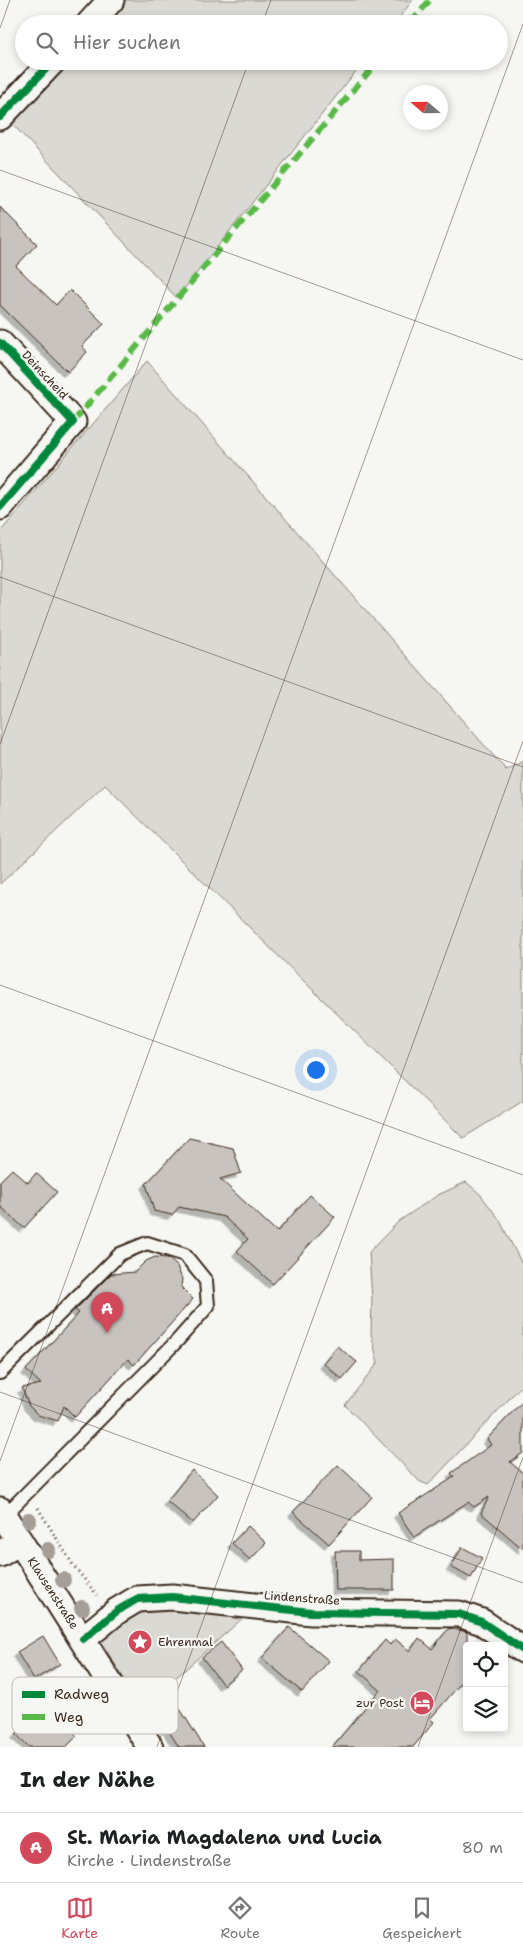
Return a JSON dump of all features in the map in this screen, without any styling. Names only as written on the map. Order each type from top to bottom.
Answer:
[{"type":"street","points":[[97,15],[111,0]]},
{"type":"street","points":[[0,117],[45,70]]},
{"type":"street","name":"Deinscheid","points":[[0,343],[73,422],[0,507]]},
{"type":"street","points":[[2,1513],[10,1548]]},
{"type":"street","name":"Klausenstraße","points":[[10,1548],[83,1639],[107,1677]]},
{"type":"street","name":"Lindenstraße","points":[[83,1639],[119,1610],[137,1599],[172,1597],[311,1612],[459,1614],[482,1622],[523,1650]]},
{"type":"street","name":"Klausenstraße","points":[[142,1734],[150,1747]]},
{"type":"lane","points":[[0,1373],[120,1254],[147,1243],[185,1255],[206,1281],[208,1306],[177,1341],[28,1492],[2,1513]]},
{"type":"path","points":[[28,1492],[73,1565],[95,1593],[119,1610]]},
{"type":"shaded area","points":[[97,0],[413,0],[401,15],[84,15]]},
{"type":"shaded area","points":[[35,70],[357,70],[177,298],[0,111]]},
{"type":"shaded area","points":[[147,361],[506,770],[523,761],[523,1101],[463,1138],[105,785],[0,884],[0,532]]},
{"type":"shaded area","points":[[466,1182],[480,1194],[499,1219],[523,1266],[523,1384],[428,1485],[419,1481],[345,1405],[378,1363],[371,1333],[372,1301],[369,1252],[399,1221],[438,1195]]},
{"type":"shaded area","points":[[148,1604],[245,1616],[177,1677],[123,1677],[100,1640]]},
{"type":"building","points":[[0,207],[37,244],[16,266],[56,305],[70,290],[104,324],[82,346],[87,352],[68,372],[0,305]]},
{"type":"building","points":[[189,1138],[233,1148],[241,1173],[220,1179],[277,1232],[310,1195],[335,1217],[273,1284],[237,1251],[248,1239],[224,1217],[179,1207],[172,1215],[154,1211],[146,1184]]},
{"type":"building","points":[[12,1169],[28,1183],[36,1173],[57,1192],[24,1228],[0,1206],[0,1181]]},
{"type":"building","points":[[155,1257],[168,1258],[177,1266],[182,1279],[181,1287],[193,1299],[134,1365],[128,1359],[75,1417],[64,1406],[58,1421],[38,1415],[29,1406],[22,1388],[41,1384],[26,1370],[79,1313],[75,1310],[111,1274],[135,1272],[146,1261]]},
{"type":"building","points":[[337,1346],[357,1362],[342,1379],[323,1363]]},
{"type":"building","points":[[523,1401],[523,1453],[510,1462],[523,1473],[523,1549],[481,1513],[489,1497],[474,1507],[468,1502],[414,1537],[398,1513],[454,1477],[451,1473],[491,1445],[487,1439]]},
{"type":"building","points":[[338,1465],[372,1497],[329,1544],[293,1512]]},
{"type":"building","points":[[192,1470],[218,1495],[193,1523],[167,1501]]},
{"type":"building","points":[[248,1526],[266,1543],[250,1560],[232,1543]]},
{"type":"building","points":[[462,1547],[482,1558],[471,1578],[451,1567]]},
{"type":"building","points":[[335,1551],[359,1551],[359,1560],[394,1559],[394,1590],[336,1590]]},
{"type":"building","points":[[289,1627],[329,1661],[302,1692],[262,1658]]},
{"type":"building","points":[[449,1628],[467,1632],[467,1642],[463,1642],[463,1681],[430,1719],[434,1722],[413,1747],[332,1747],[380,1690],[359,1671],[385,1640],[390,1645],[395,1639],[410,1651],[419,1638],[432,1649]]},
{"type":"building","points":[[43,1636],[60,1664],[39,1677],[32,1677],[17,1652]]},
{"type":"building","points":[[221,1642],[242,1670],[223,1685],[202,1657]]},
{"type":"building","points":[[178,1706],[204,1747],[179,1747],[171,1734],[178,1734]]},
{"type":"building","points":[[16,1734],[75,1734],[77,1736],[66,1747],[29,1747]]},
{"type":"marked path","points":[[418,15],[430,0]]},
{"type":"marked path","points":[[73,422],[370,70]]},
{"type":"cycle path","points":[[0,117],[44,70]]},
{"type":"cycle path","points":[[0,343],[73,422],[0,507]]},
{"type":"cycle path","points":[[83,1639],[117,1611],[137,1599],[172,1597],[311,1612],[459,1614],[482,1622],[523,1650]]},
{"type":"place","name":"St. Maria Magdalena und Lucia","points":[[107,1333]]},
{"type":"place","name":"Ehrenmal","points":[[140,1642]]},
{"type":"place","name":"zur Post","points":[[422,1703]]}]
